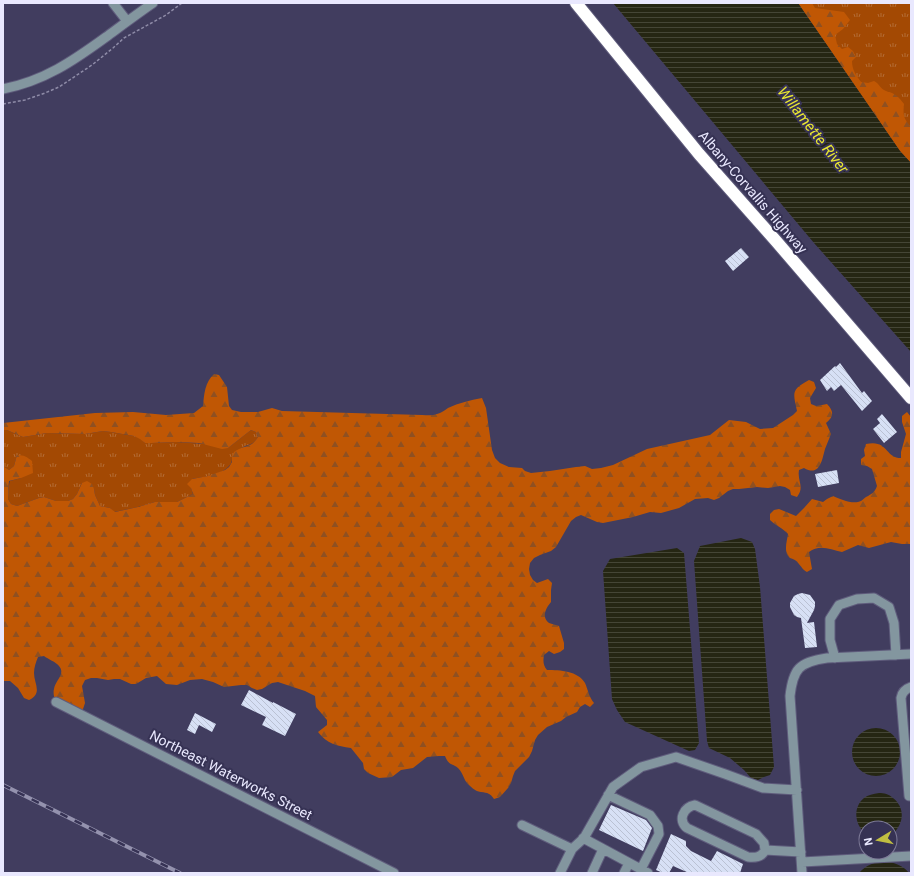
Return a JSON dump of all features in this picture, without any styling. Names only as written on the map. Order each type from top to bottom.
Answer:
[{"type":"highway","name":"Albany-Corvallis Highway","points":[[576,3],[700,154],[911,398]]},
{"type":"street","points":[[113,3],[127,22]]},
{"type":"street","points":[[3,89],[42,77],[55,71],[81,55],[153,3]]},
{"type":"street","points":[[835,658],[830,640],[830,619],[839,605],[857,599],[874,598],[889,607],[894,623],[896,655]]},
{"type":"street","points":[[802,873],[790,696],[791,682],[796,671],[800,666],[814,660],[911,654]]},
{"type":"street","points":[[911,687],[902,694],[909,796],[911,796]]},
{"type":"street","name":"Northeast Waterworks Street","points":[[56,702],[394,873]]},
{"type":"street","points":[[560,873],[572,849],[584,838],[613,787],[641,767],[676,757],[763,788],[797,790]]},
{"type":"street","points":[[583,838],[645,871],[659,834],[658,826],[650,814],[608,795]]},
{"type":"street","points":[[695,805],[702,808],[756,834],[764,843],[766,850],[758,857],[748,857],[687,828],[683,824],[684,812],[686,809],[695,805]]},
{"type":"street","points":[[522,825],[572,849]]},
{"type":"street","points":[[592,873],[603,849]]},
{"type":"street","points":[[766,850],[801,852]]},
{"type":"street","points":[[802,862],[911,856]]},
{"type":"street","points":[[624,873],[629,863]]},
{"type":"path","points":[[3,104],[25,100],[59,87],[92,65],[124,38],[166,16],[182,3]]},
{"type":"green space","points":[[798,3],[911,3],[911,163],[900,151]]},
{"type":"green space","points":[[798,3],[812,3],[815,8],[844,12],[850,20],[843,29],[835,35],[837,44],[842,49],[848,47],[853,51],[856,57],[852,61],[853,67],[861,82],[868,83],[874,81],[884,90],[896,95],[904,104],[904,116],[911,127],[911,163],[900,151]]},
{"type":"green space","points":[[214,374],[219,375],[227,387],[229,406],[232,410],[241,412],[258,412],[272,408],[282,411],[435,415],[460,403],[482,398],[486,408],[492,450],[495,458],[500,463],[509,467],[522,468],[531,473],[585,466],[592,469],[613,465],[647,449],[710,435],[729,420],[746,422],[760,429],[773,428],[797,411],[794,395],[796,389],[809,380],[814,382],[816,388],[810,398],[811,404],[816,406],[827,404],[831,409],[832,416],[826,423],[831,434],[817,469],[809,470],[804,468],[799,470],[801,487],[797,497],[791,495],[790,490],[780,486],[768,488],[757,487],[733,489],[714,500],[708,498],[695,499],[679,508],[661,513],[650,512],[603,523],[581,515],[571,521],[556,547],[551,551],[534,558],[530,563],[529,569],[533,580],[537,583],[548,579],[552,583],[551,602],[547,607],[545,618],[549,623],[559,626],[564,643],[564,649],[560,652],[554,654],[549,651],[544,655],[543,661],[545,666],[547,670],[568,672],[582,679],[594,703],[590,707],[585,704],[580,707],[577,712],[547,727],[538,735],[529,757],[515,771],[508,788],[500,797],[494,799],[489,794],[477,791],[468,784],[460,770],[456,766],[449,763],[445,756],[427,757],[413,768],[401,770],[392,777],[379,778],[368,773],[364,769],[363,763],[351,748],[333,744],[321,736],[318,732],[327,725],[327,720],[316,707],[315,696],[278,682],[272,683],[262,689],[257,690],[247,685],[224,687],[202,679],[190,680],[177,685],[166,684],[157,676],[146,678],[136,684],[131,684],[120,679],[108,680],[91,678],[85,680],[82,686],[85,703],[80,714],[55,701],[54,690],[61,675],[61,669],[56,663],[44,656],[38,657],[34,669],[37,691],[36,694],[29,700],[24,698],[18,688],[10,681],[3,681],[3,466],[9,470],[14,466],[17,455],[25,456],[32,461],[33,473],[9,481],[8,499],[11,504],[17,506],[44,497],[56,501],[68,501],[73,499],[77,494],[82,483],[87,481],[92,484],[100,506],[110,508],[115,512],[155,502],[177,502],[193,494],[191,488],[187,484],[192,479],[208,476],[225,470],[232,462],[234,452],[240,448],[252,444],[258,437],[256,432],[251,430],[228,448],[222,449],[199,443],[145,443],[134,436],[103,431],[85,434],[47,433],[23,437],[7,430],[3,430],[3,423],[95,413],[133,412],[166,415],[194,413],[203,406],[207,384]]},
{"type":"green space","points":[[907,412],[911,417],[911,544],[891,542],[869,548],[858,545],[842,552],[825,548],[817,548],[809,552],[812,569],[807,572],[796,561],[788,556],[786,547],[788,534],[770,520],[770,514],[774,510],[779,509],[796,516],[812,499],[823,502],[833,496],[847,501],[858,502],[872,494],[877,486],[872,469],[861,465],[861,459],[865,456],[864,450],[866,444],[873,443],[883,446],[892,455],[901,458],[901,452],[906,434],[902,422],[902,416]]},
{"type":"green space","points":[[3,430],[7,430],[23,437],[47,433],[85,434],[103,431],[134,436],[140,438],[145,443],[176,442],[205,444],[228,448],[251,430],[256,432],[258,437],[254,443],[243,447],[237,452],[232,457],[231,464],[222,472],[192,479],[191,488],[193,494],[177,502],[155,502],[114,512],[110,508],[100,506],[94,489],[82,483],[77,494],[73,499],[68,501],[56,501],[44,497],[17,506],[11,504],[8,499],[10,481],[21,478],[17,455],[14,466],[9,470],[3,466]]},
{"type":"water","name":"Willamette River","points":[[613,3],[798,3],[900,151],[911,163],[911,352],[814,243]]},
{"type":"water","points":[[741,538],[752,542],[755,549],[760,587],[774,767],[770,775],[758,780],[751,778],[730,758],[709,748],[707,741],[694,561],[700,546]]},
{"type":"water","points":[[677,548],[684,553],[699,743],[695,750],[689,751],[625,722],[617,710],[612,699],[603,571],[610,559]]},
{"type":"water","points":[[876,728],[885,730],[893,735],[898,743],[900,752],[898,761],[893,769],[885,774],[876,776],[867,774],[859,769],[854,761],[852,752],[854,743],[859,735],[867,730]]},
{"type":"water","points":[[873,794],[886,794],[897,802],[902,812],[902,818],[898,828],[898,820],[858,820],[858,824],[856,812],[860,802],[867,796]]},
{"type":"water","points":[[885,861],[901,866],[909,873],[859,873],[870,864]]},
{"type":"building","points":[[741,248],[749,257],[733,271],[725,261]]},
{"type":"building","points":[[840,363],[862,393],[864,391],[872,401],[862,411],[841,385],[834,391],[831,387],[827,391],[820,380]]},
{"type":"building","points":[[882,414],[897,432],[884,443],[873,429],[880,423],[877,419]]},
{"type":"building","points":[[837,470],[839,483],[818,487],[815,474]]},
{"type":"building","points":[[802,593],[810,595],[815,602],[814,610],[807,623],[814,622],[817,647],[805,648],[801,618],[794,615],[790,607],[790,603],[794,596]]},
{"type":"building","points":[[249,690],[296,714],[285,736],[262,725],[266,717],[241,705]]},
{"type":"building","points":[[195,713],[216,724],[212,732],[199,725],[195,734],[187,730]]},
{"type":"building","points":[[611,805],[646,820],[652,828],[643,851],[599,830]]},
{"type":"building","points":[[671,834],[686,841],[686,846],[691,851],[711,861],[717,851],[743,864],[740,873],[689,873],[673,866],[669,873],[663,873],[656,870]]},
{"type":"railway","points":[[3,785],[180,873]]}]
